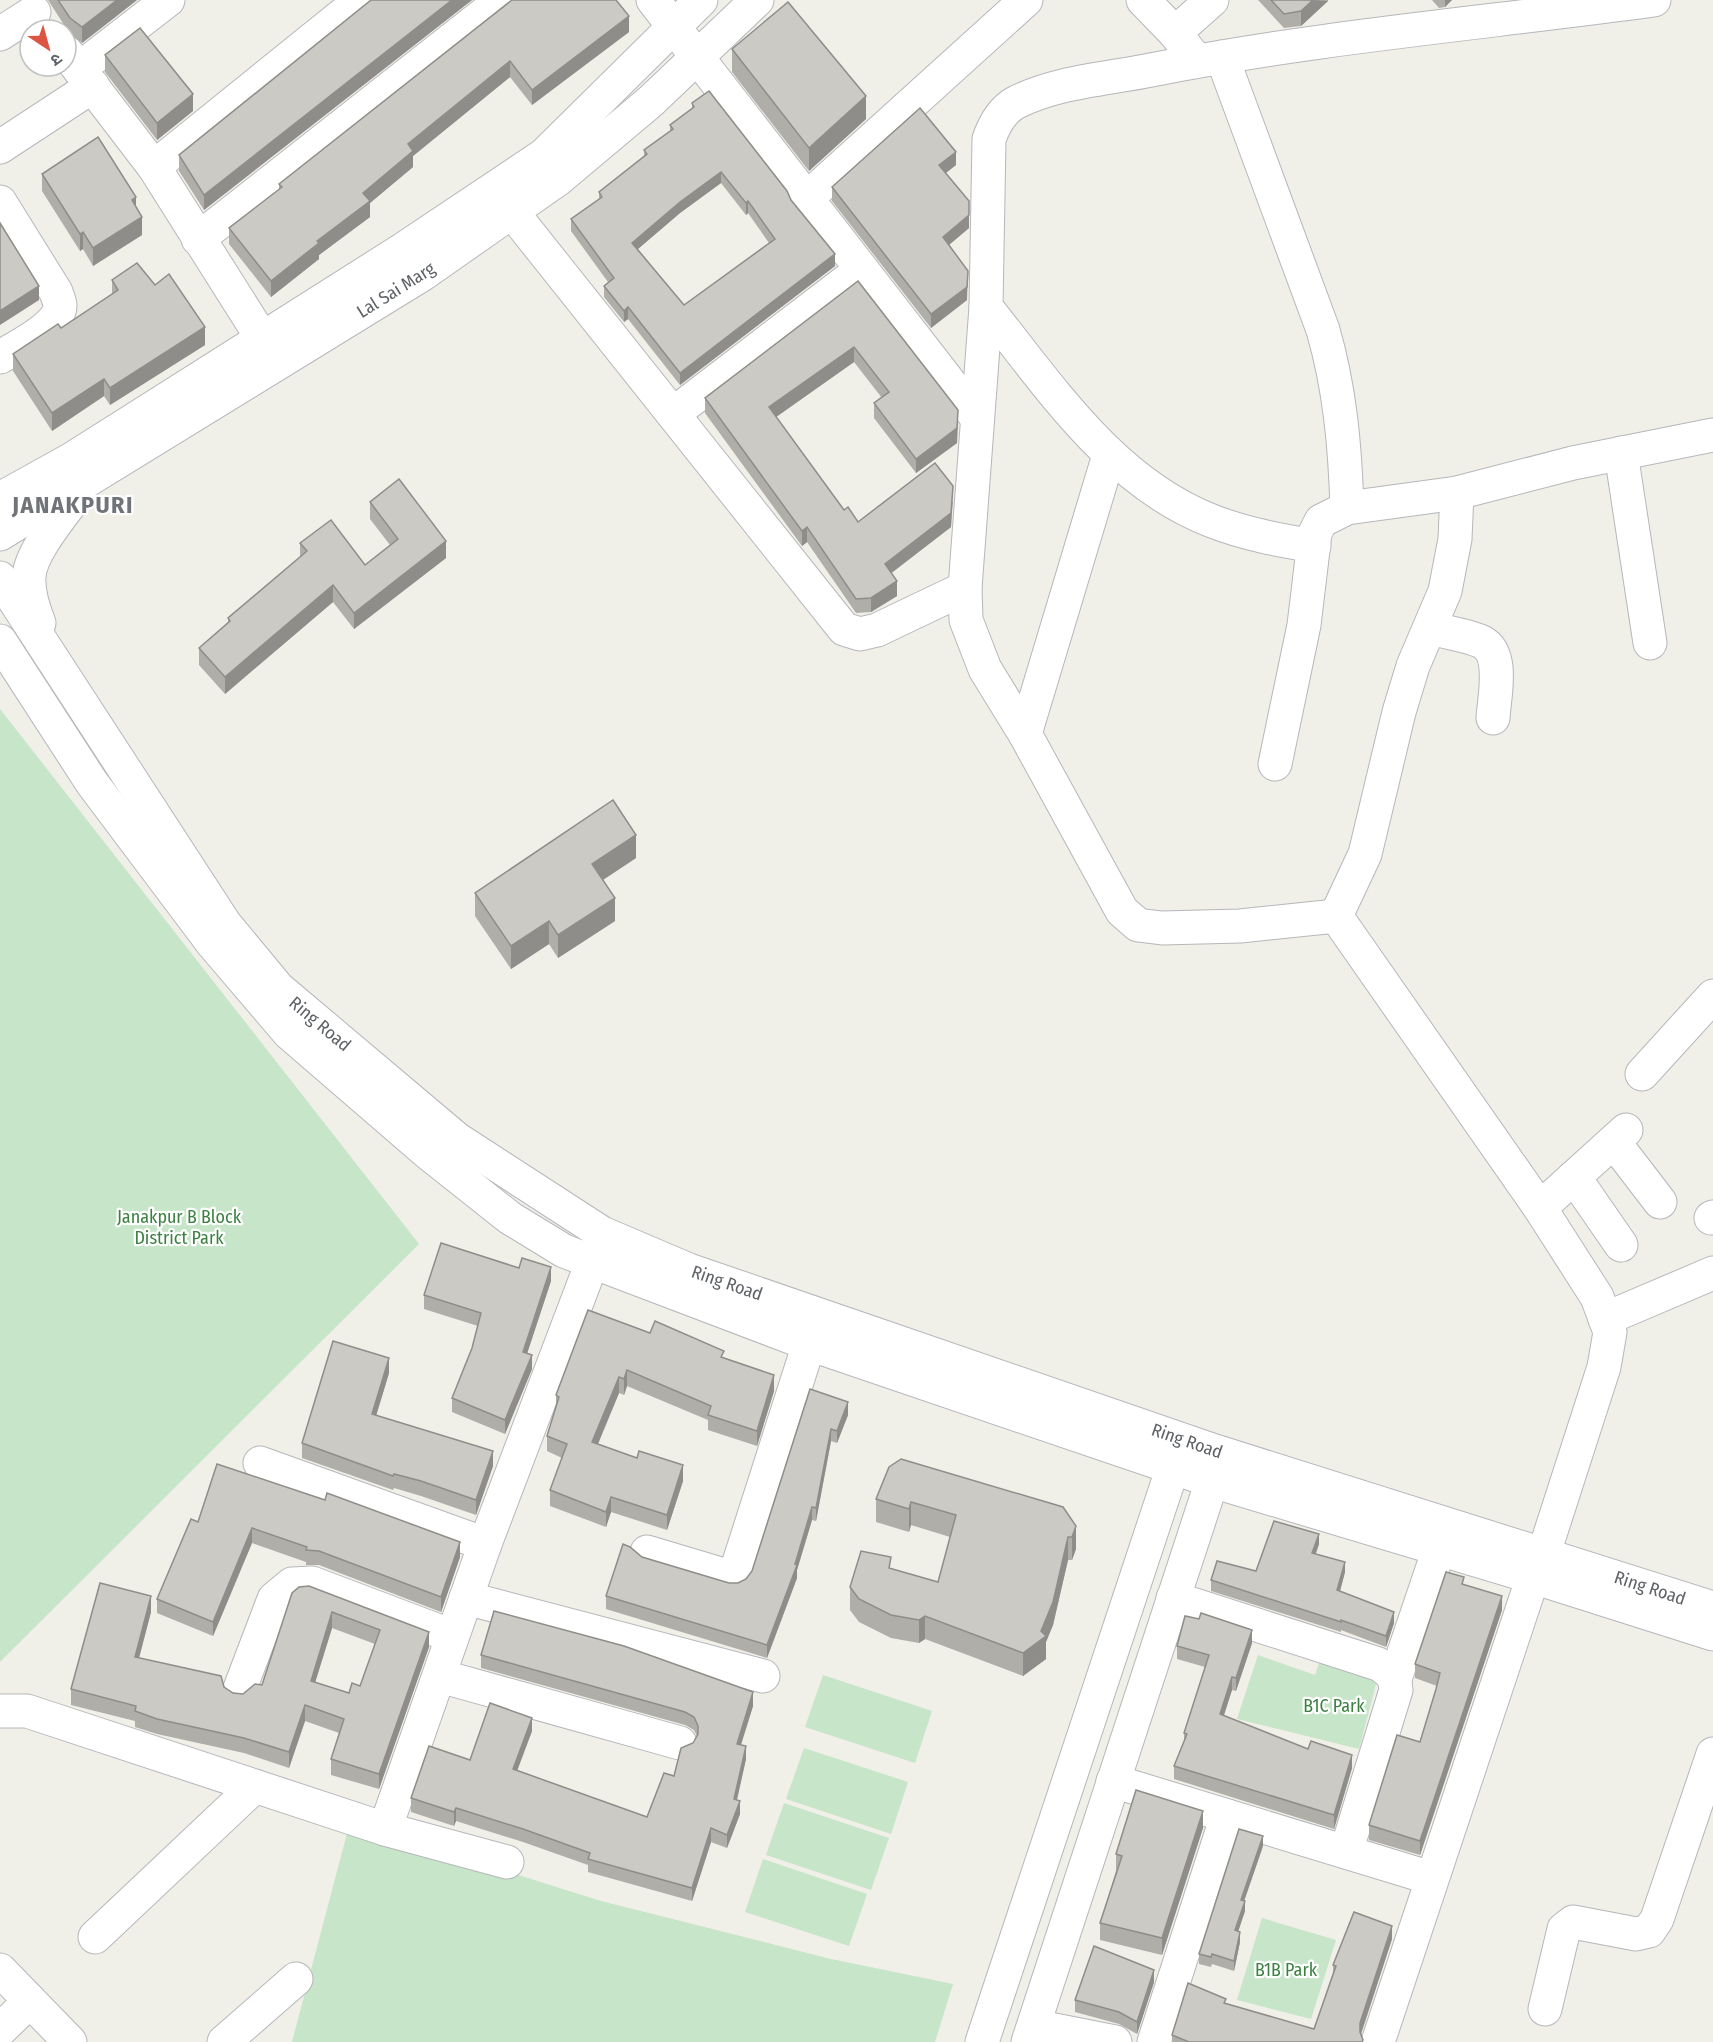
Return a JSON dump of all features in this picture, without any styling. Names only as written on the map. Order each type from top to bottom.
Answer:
[{"type":"street","points":[[0,147],[79,69],[168,0]]},
{"type":"street","points":[[154,167],[361,0]]},
{"type":"street","points":[[198,239],[502,0]]},
{"type":"street","points":[[653,0],[805,200],[977,418]]},
{"type":"street","name":"Lal Sai Marg","points":[[0,499],[72,459],[402,250],[544,155],[701,0]]},
{"type":"street","name":"Lal Sai Marg","points":[[0,534],[423,274],[512,212],[557,180],[651,101],[758,0]]},
{"type":"street","points":[[805,200],[1026,0]]},
{"type":"street","points":[[1143,0],[1175,33],[1210,59],[1326,340],[1342,414],[1347,508]]},
{"type":"street","points":[[1175,33],[1212,0]]},
{"type":"street","points":[[1336,916],[1240,926],[1162,928],[1138,925],[1122,911],[1025,734],[985,669],[966,620],[965,588],[986,307],[989,139],[996,121],[1012,105],[1037,93],[1210,59],[1570,6],[1654,0]]},
{"type":"street","points":[[0,34],[36,14]]},
{"type":"street","points":[[79,69],[154,167],[262,338]]},
{"type":"street","points":[[0,202],[56,292],[60,307],[54,319],[40,332],[0,357]]},
{"type":"street","points":[[512,212],[844,629],[860,634],[877,630],[965,588]]},
{"type":"street","points":[[672,414],[861,270]]},
{"type":"street","points":[[986,307],[1069,410],[1109,455],[1150,488],[1211,520],[1261,537],[1314,546]]},
{"type":"street","points":[[1275,765],[1304,625],[1315,532],[1321,521],[1347,508],[1457,493],[1621,453],[1713,435]]},
{"type":"street","points":[[1621,453],[1650,643]]},
{"type":"street","points":[[1025,734],[1109,455]]},
{"type":"street","points":[[51,656],[30,600],[29,575],[38,553],[85,483]]},
{"type":"street","points":[[1336,916],[1365,854],[1399,712],[1413,666],[1445,591],[1455,539],[1457,493]]},
{"type":"street","name":"Ring Road","points":[[0,578],[51,656],[217,932],[288,1033],[428,1153],[510,1218],[564,1251],[592,1264],[809,1344],[1175,1452]]},
{"type":"street","points":[[1431,628],[1482,642],[1489,648],[1494,657],[1496,670],[1493,718]]},
{"type":"street","name":"Ring Road","points":[[0,641],[92,783],[217,932],[278,988],[457,1139],[602,1233],[688,1270],[1439,1549],[1536,1577],[1713,1608]]},
{"type":"street","points":[[0,654],[29,683]]},
{"type":"street","points":[[1336,916],[1540,1208],[1597,1297],[1610,1332],[1604,1367],[1536,1577],[1431,1878],[1378,2042]]},
{"type":"street","points":[[1642,1074],[1713,996]]},
{"type":"street","points":[[1540,1208],[1620,1136],[1660,1202]]},
{"type":"street","points":[[1574,1177],[1621,1245]]},
{"type":"street","points":[[386,1829],[485,1544],[602,1233]]},
{"type":"street","points":[[1605,1319],[1713,1273]]},
{"type":"street","points":[[647,1552],[734,1578],[809,1344]]},
{"type":"street","points":[[982,2042],[1175,1452]]},
{"type":"street","points":[[260,1463],[485,1544]]},
{"type":"street","points":[[1115,2042],[1031,2034],[1173,1598],[1213,1466]]},
{"type":"street","name":"Ring Road","points":[[1213,1466],[1536,1577],[1713,1634]]},
{"type":"street","points":[[1346,1852],[1396,1690],[1395,1679],[1439,1549]]},
{"type":"street","points":[[239,1691],[274,1599],[292,1584],[312,1583],[452,1636]]},
{"type":"street","points":[[466,1598],[763,1676]]},
{"type":"street","points":[[1173,1598],[1378,1664],[1389,1670],[1395,1679]]},
{"type":"street","points":[[440,1676],[680,1743]]},
{"type":"street","points":[[0,1711],[27,1711],[386,1829],[507,1862]]},
{"type":"street","points":[[1545,2009],[1564,1929],[1573,1922],[1636,1934],[1649,1931],[1656,1919],[1713,1754]]},
{"type":"street","points":[[1113,1781],[1431,1878]]},
{"type":"street","points":[[95,1937],[255,1786]]},
{"type":"street","points":[[1154,2042],[1227,1816]]},
{"type":"street","points":[[0,1970],[70,2042]]},
{"type":"street","points":[[224,2042],[296,1978]]},
{"type":"street","points":[[0,2030],[30,2001]]},
{"type":"green space","name":"Janakpur B Block District Park","points":[[0,709],[419,1244],[0,1662]]},
{"type":"green space","name":"B1C Park","points":[[1323,1651],[1380,1669],[1359,1749],[1237,1719],[1258,1655],[1315,1675]]},
{"type":"green space","points":[[823,1675],[932,1711],[915,1763],[805,1727]]},
{"type":"green space","points":[[804,1748],[908,1782],[891,1834],[786,1799]]},
{"type":"green space","points":[[784,1803],[889,1838],[871,1890],[766,1855]]},
{"type":"green space","points":[[350,1822],[601,1901],[831,1959],[953,1984],[935,2042],[292,2042]]},
{"type":"green space","points":[[763,1859],[867,1894],[849,1946],[745,1912]]},
{"type":"green space","name":"B1B Park","points":[[1262,1918],[1336,1940],[1311,2019],[1237,2000]]},
{"type":"building","points":[[58,0],[117,0],[82,27],[78,24],[78,18],[70,18]]},
{"type":"building","points":[[371,0],[452,0],[204,195],[179,155]]},
{"type":"building","points":[[512,0],[616,0],[629,16],[532,90],[510,61],[408,144],[413,151],[363,193],[370,201],[317,241],[319,243],[271,281],[229,228],[282,187],[279,184]]},
{"type":"building","points":[[1271,0],[1313,0],[1301,11],[1284,14]]},
{"type":"building","points":[[788,2],[866,96],[809,148],[732,49]]},
{"type":"building","points":[[140,28],[193,94],[157,123],[105,55]]},
{"type":"building","points":[[709,91],[835,254],[680,373],[628,307],[624,311],[604,286],[614,278],[571,219],[602,197],[599,192],[647,154],[644,150],[673,129],[670,125],[694,107],[692,103]],"holes":[[[721,172],[746,203],[748,201],[775,239],[684,305],[632,243],[680,202]]]},
{"type":"building","points":[[920,108],[956,152],[939,165],[969,201],[969,215],[943,237],[968,271],[967,287],[931,314],[832,187]]},
{"type":"building","points":[[98,137],[136,197],[132,200],[142,217],[93,248],[83,232],[80,234],[42,174]]},
{"type":"building","points":[[0,223],[39,286],[0,311]]},
{"type":"building","points":[[137,263],[155,285],[169,274],[205,327],[110,388],[104,379],[52,413],[13,354],[58,324],[61,328],[118,290],[112,280]]},
{"type":"building","points":[[858,281],[958,410],[957,428],[916,459],[874,403],[889,392],[854,347],[769,407],[844,510],[848,507],[858,522],[935,463],[953,486],[951,513],[885,564],[897,581],[871,598],[856,599],[807,527],[802,531],[705,398]]},
{"type":"building","points":[[399,479],[446,541],[354,613],[333,585],[225,677],[199,648],[230,621],[228,618],[307,551],[300,543],[331,520],[365,565],[398,539],[370,502]]},
{"type":"building","points":[[613,800],[636,835],[592,864],[615,898],[558,935],[549,921],[511,946],[475,893]]},
{"type":"building","points":[[441,1243],[519,1268],[522,1258],[551,1267],[523,1352],[532,1355],[505,1420],[452,1398],[472,1348],[481,1313],[424,1295]]},
{"type":"building","points":[[588,1310],[650,1333],[655,1321],[724,1351],[721,1357],[774,1375],[757,1431],[708,1415],[711,1406],[627,1370],[624,1379],[619,1377],[592,1442],[637,1458],[639,1451],[683,1465],[667,1515],[611,1497],[606,1512],[550,1490],[567,1444],[547,1436],[559,1397],[556,1395]]},
{"type":"building","points":[[333,1341],[389,1358],[372,1414],[493,1451],[476,1500],[421,1481],[394,1474],[393,1476],[302,1443]]},
{"type":"building","points":[[810,1389],[848,1402],[837,1431],[831,1429],[816,1508],[812,1507],[795,1564],[797,1565],[767,1645],[606,1596],[623,1544],[642,1557],[729,1583],[738,1583],[746,1579],[752,1571]]},
{"type":"building","points":[[901,1459],[1063,1507],[1076,1526],[1072,1537],[1068,1537],[1053,1602],[1041,1631],[1046,1636],[1023,1653],[925,1616],[919,1620],[891,1615],[859,1599],[850,1587],[861,1551],[891,1557],[889,1568],[938,1582],[956,1515],[911,1502],[909,1509],[876,1499],[889,1467]]},
{"type":"building","points":[[217,1464],[325,1500],[327,1493],[460,1542],[441,1597],[319,1551],[306,1550],[307,1547],[252,1528],[213,1622],[157,1599],[191,1519],[198,1522]]},
{"type":"building","points":[[1274,1521],[1319,1534],[1312,1553],[1345,1562],[1337,1590],[1394,1612],[1386,1636],[1211,1580],[1217,1561],[1256,1571]]},
{"type":"building","points":[[1446,1572],[1464,1577],[1462,1584],[1502,1596],[1420,1841],[1369,1825],[1397,1735],[1420,1742],[1440,1673],[1415,1664]]},
{"type":"building","points":[[100,1583],[151,1596],[135,1657],[221,1676],[224,1687],[233,1693],[243,1694],[255,1684],[262,1685],[292,1593],[299,1587],[309,1586],[429,1632],[379,1774],[331,1759],[344,1719],[305,1705],[289,1752],[244,1738],[157,1719],[135,1711],[136,1706],[71,1689]],"holes":[[[332,1612],[380,1630],[360,1686],[352,1683],[349,1693],[311,1681]]]},
{"type":"building","points":[[494,1611],[624,1646],[753,1692],[737,1744],[746,1746],[734,1799],[740,1801],[727,1835],[711,1828],[692,1888],[588,1859],[590,1853],[523,1829],[456,1808],[454,1812],[411,1798],[429,1746],[470,1760],[490,1703],[532,1718],[513,1769],[647,1817],[664,1773],[674,1776],[681,1748],[693,1743],[698,1734],[698,1726],[694,1717],[685,1712],[481,1655]]},
{"type":"building","points":[[1201,1613],[1252,1630],[1236,1678],[1232,1677],[1220,1714],[1308,1749],[1311,1741],[1352,1755],[1334,1815],[1174,1766],[1187,1734],[1184,1733],[1209,1655],[1177,1646],[1185,1616],[1199,1619]]},
{"type":"building","points":[[1136,1790],[1203,1811],[1162,1938],[1100,1923],[1122,1856],[1116,1854]]},
{"type":"building","points":[[1239,1829],[1263,1836],[1241,1900],[1245,1901],[1235,1930],[1240,1932],[1234,1961],[1212,1954],[1211,1957],[1199,1954]]},
{"type":"building","points":[[1354,1912],[1392,1926],[1360,2023],[1362,2042],[1189,2042],[1172,2035],[1188,1983],[1226,1999],[1224,2003],[1314,2029],[1336,1966],[1333,1965]]},
{"type":"building","points":[[1094,1946],[1154,1970],[1137,2022],[1119,2012],[1075,2000]]},
{"type":"district","name":"JANAKPURI","points":[[73,505]]}]
